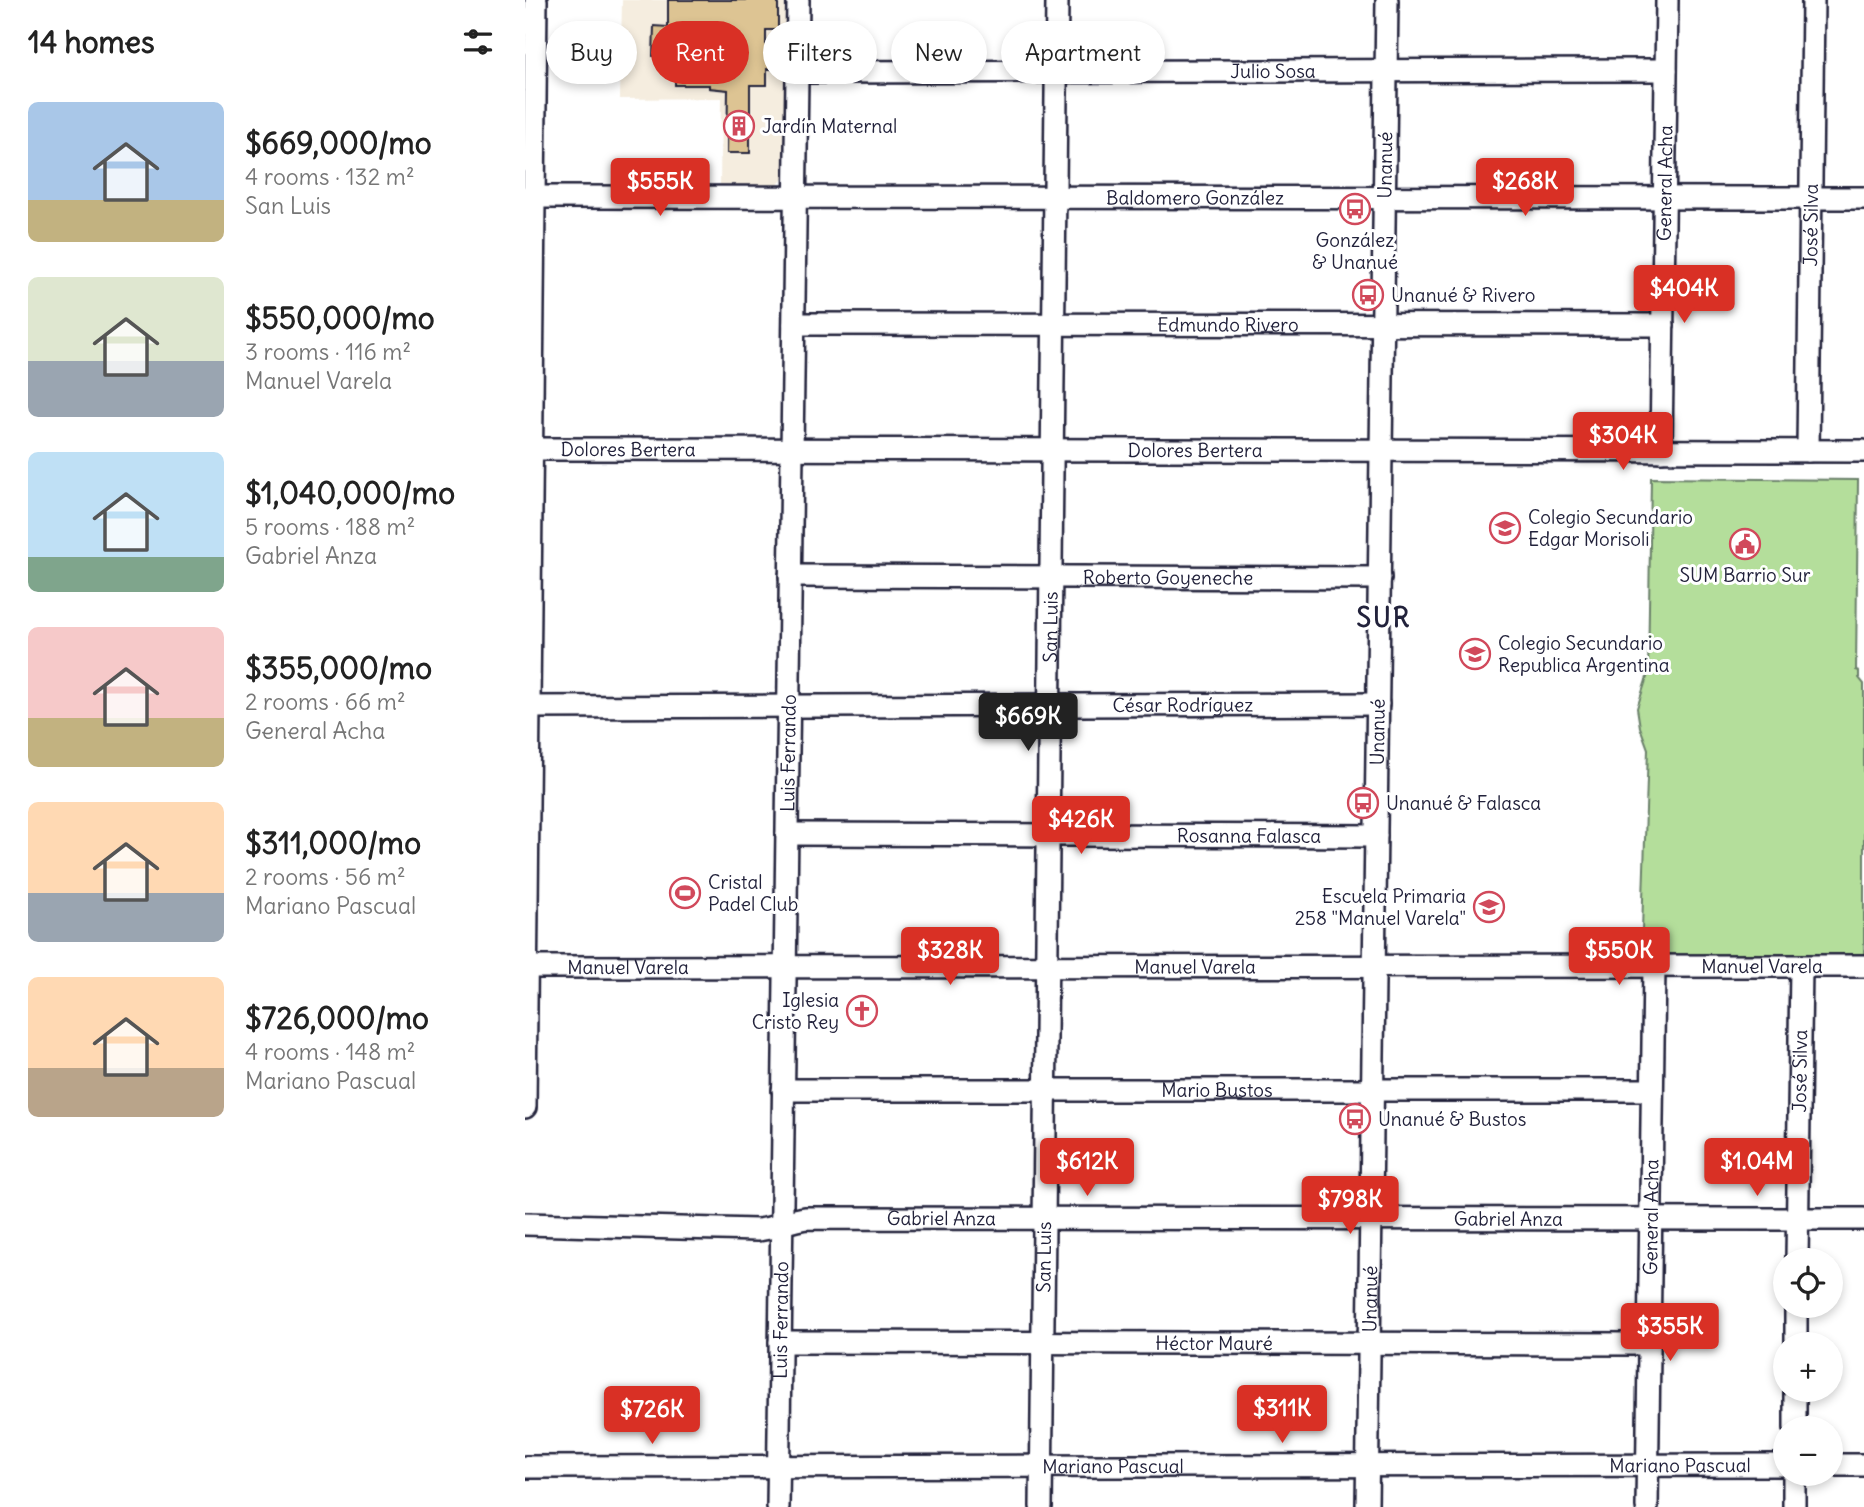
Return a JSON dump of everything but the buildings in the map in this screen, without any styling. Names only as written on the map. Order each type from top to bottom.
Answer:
[{"type":"street","points":[[525,1108],[529,197],[536,0]]},
{"type":"street","name":"Luis Ferrando","points":[[798,0],[798,21]]},
{"type":"street","name":"San Luis","points":[[1057,0],[1057,21]]},
{"type":"street","name":"Unanué","points":[[1367,1507],[1387,0]]},
{"type":"street","name":"General Acha","points":[[1661,451],[1667,0]]},
{"type":"street","name":"José Silva","points":[[1808,451],[1813,0]]},
{"type":"street","name":"Julio Sosa","points":[[1165,72],[1666,70]]},
{"type":"street","name":"Julio Sosa","points":[[877,72],[1001,72]]},
{"type":"street","name":"Luis Ferrando","points":[[778,1507],[797,84]]},
{"type":"street","name":"San Luis","points":[[1041,1507],[1056,84]]},
{"type":"street","name":"Baldomero González","points":[[529,197],[1864,198]]},
{"type":"street","name":"Edmundo Rivero","points":[[794,324],[1663,325]]},
{"type":"street","name":"Dolores Bertera","points":[[528,449],[1864,451]]},
{"type":"street","name":"Roberto Goyeneche","points":[[790,576],[1380,578]]},
{"type":"street","name":"César Rodríguez","points":[[527,707],[1378,704]]},
{"type":"street","name":"Rosanna Falasca","points":[[787,834],[1376,836]]},
{"type":"street","name":"José Silva","points":[[1797,1248],[1801,966]]},
{"type":"street","name":"Manuel Varela","points":[[526,967],[1864,966]]},
{"type":"street","name":"General Acha","points":[[1647,1507],[1654,967]]},
{"type":"street","name":"Mario Bustos","points":[[783,1090],[1652,1090]]},
{"type":"street","name":"Gabriel Anza","points":[[525,1224],[757,1230],[806,1218],[1864,1219]]},
{"type":"street","name":"Héctor Mauré","points":[[780,1342],[1649,1344]]},
{"type":"street","name":"Mariano Pascual","points":[[525,1467],[1773,1465]]},
{"type":"street","points":[[1843,1465],[1864,1465]]},
{"type":"street","points":[[1794,1486],[1794,1507]]},
{"type":"shaded area","points":[[622,0],[788,0],[788,21],[763,21],[763,84],[787,84],[786,175],[776,187],[720,188],[721,98],[620,99],[620,84],[637,84],[637,21],[622,21]]},
{"type":"green space","points":[[1651,478],[1858,480],[1856,670],[1859,671],[1859,678],[1864,684],[1864,961],[1641,960],[1648,749],[1637,708],[1648,674]]},
{"type":"place","name":"Jardín Maternal","points":[[739,126]]},
{"type":"place","name":"González & Unanué","points":[[1355,209]]},
{"type":"place","name":"Unanué & Rivero","points":[[1368,295]]},
{"type":"place","name":"Colegio Secundario Edgar Morisoli","points":[[1505,528]]},
{"type":"place","name":"SUM Barrio Sur","points":[[1745,544]]},
{"type":"place","name":"Colegio Secundario Republica Argentina","points":[[1475,654]]},
{"type":"place","name":"Unanué & Falasca","points":[[1363,803]]},
{"type":"place","name":"Cristal Padel Club","points":[[685,893]]},
{"type":"place","name":"Escuela Primaria 258 \"Manuel Varela\"","points":[[1489,907]]},
{"type":"place","name":"Iglesia Cristo Rey","points":[[862,1011]]},
{"type":"place","name":"Unanué & Bustos","points":[[1355,1119]]},
{"type":"district","name":"SUR","points":[[1384,618]]}]
